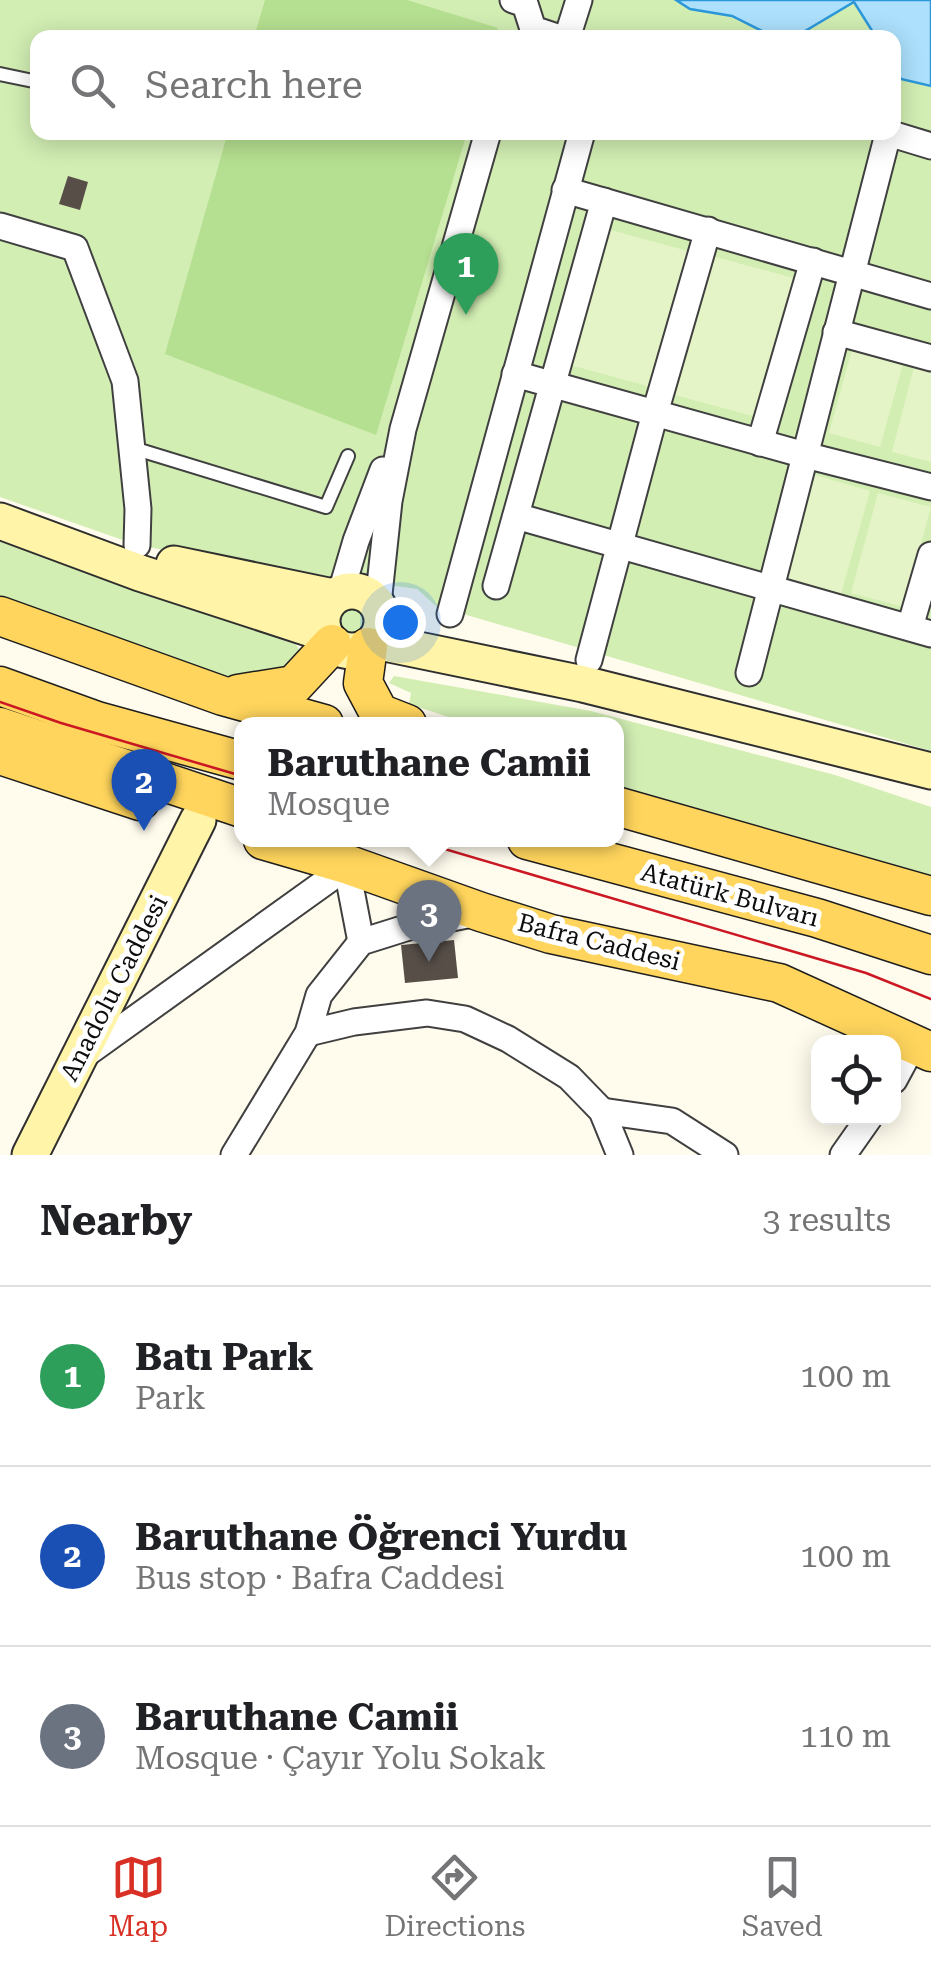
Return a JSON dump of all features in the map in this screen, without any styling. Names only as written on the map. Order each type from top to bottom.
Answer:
[{"type":"main road","points":[[0,521],[140,573],[350,641],[584,684],[931,771]]},
{"type":"main road","points":[[36,534],[337,595],[362,592],[378,604],[383,623],[350,641],[294,685],[223,696]]},
{"type":"main road","points":[[337,595],[322,614],[350,641],[363,683],[379,713],[389,717]]},
{"type":"main road","points":[[0,616],[223,696],[299,717]]},
{"type":"main road","points":[[0,686],[97,721],[234,759]]},
{"type":"main road","points":[[0,727],[234,805]]},
{"type":"main road","points":[[0,755],[234,831]]},
{"type":"main road","points":[[624,808],[931,896]]},
{"type":"main road","name":"Anadolu Caddesi","points":[[30,1155],[198,820]]},
{"type":"main road","name":"Bafra Caddesi","points":[[310,847],[343,852],[782,968],[925,1043]]},
{"type":"main road","name":"Atatürk Bulvarı","points":[[553,847],[817,918],[931,955]]},
{"type":"main road","name":"Bafra Caddesi","points":[[343,852],[481,912],[551,934],[779,983],[925,1043]]},
{"type":"street","points":[[567,30],[578,0]]},
{"type":"street","points":[[522,1],[536,30]]},
{"type":"street","points":[[517,30],[522,1]]},
{"type":"street","points":[[901,137],[931,146]]},
{"type":"street","points":[[378,604],[389,501],[403,430],[486,140]]},
{"type":"street","points":[[450,614],[580,140]]},
{"type":"street","points":[[748,673],[884,140]]},
{"type":"street","points":[[564,190],[931,296]]},
{"type":"street","points":[[496,586],[604,201]]},
{"type":"street","points":[[0,226],[75,248],[125,381],[138,509],[137,545]]},
{"type":"street","points":[[588,660],[708,230]]},
{"type":"street","points":[[760,442],[813,261]]},
{"type":"street","points":[[836,332],[931,358]]},
{"type":"street","points":[[515,374],[931,487]]},
{"type":"street","points":[[337,595],[384,468],[403,430]]},
{"type":"street","points":[[516,516],[920,630],[931,555]]},
{"type":"street","points":[[79,1059],[343,852],[361,942]]},
{"type":"street","points":[[234,1155],[308,1034],[319,995],[361,942],[412,926],[481,912]]},
{"type":"street","points":[[308,1034],[354,1022],[427,1013],[465,1019],[508,1039],[569,1077],[602,1111],[620,1155]]},
{"type":"street","points":[[901,1072],[925,1043]]},
{"type":"street","points":[[602,1111],[672,1121],[725,1155]]},
{"type":"street","points":[[844,1155],[864,1125]]},
{"type":"lane","points":[[0,74],[30,80]]},
{"type":"lane","points":[[133,448],[326,507],[348,456]]},
{"type":"green space","points":[[0,0],[676,0],[690,9],[732,16],[761,30],[30,30],[30,140],[901,140],[901,79],[931,86],[931,751],[436,606],[417,589],[264,568],[137,545],[0,497]]},
{"type":"green space","points":[[265,0],[407,0],[498,28],[497,30],[256,30]]},
{"type":"green space","points":[[854,2],[872,30],[808,30]]},
{"type":"green space","points":[[226,140],[465,140],[376,435],[165,354]]},
{"type":"green space","points":[[607,229],[688,251],[651,387],[570,365]]},
{"type":"green space","points":[[712,256],[797,279],[760,418],[675,395]]},
{"type":"green space","points":[[853,346],[904,360],[880,447],[829,433]]},
{"type":"green space","points":[[915,363],[931,368],[931,462],[892,452]]},
{"type":"green space","points":[[815,475],[870,491],[841,594],[786,579]]},
{"type":"green space","points":[[878,493],[931,507],[904,607],[851,593]]},
{"type":"green space","points":[[0,542],[290,637],[300,650],[301,663],[291,670],[219,677],[0,610]]},
{"type":"green space","points":[[351,606],[362,611],[367,622],[362,633],[351,638],[340,633],[335,622],[340,611]]},
{"type":"green space","points":[[394,676],[614,717],[449,717],[409,704],[411,693],[389,683]]},
{"type":"green space","points":[[624,720],[835,775],[931,807],[931,879],[915,871],[624,787]]},
{"type":"water","points":[[676,0],[931,0],[931,86],[901,79],[901,30],[872,30],[854,2],[807,30],[760,30],[732,16],[690,9]]},
{"type":"building","points":[[68,176],[88,182],[80,210],[59,204]]},
{"type":"building","points":[[454,940],[458,978],[405,983],[401,945]]},
{"type":"tram line","points":[[0,702],[234,774]]},
{"type":"tram line","points":[[438,847],[866,973],[931,999]]},
{"type":"place","name":"Batı Park","points":[[466,315]]},
{"type":"place","name":"Baruthane Öğrenci Yurdu","points":[[144,831]]},
{"type":"place","name":"Baruthane Camii","points":[[429,962]]}]
